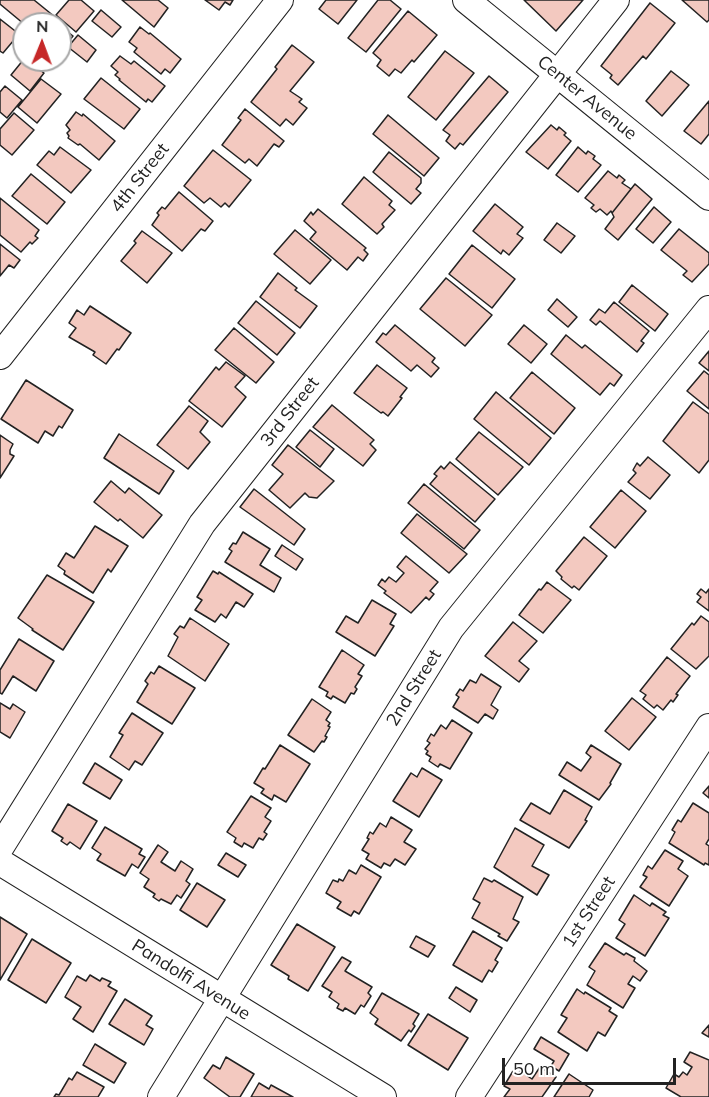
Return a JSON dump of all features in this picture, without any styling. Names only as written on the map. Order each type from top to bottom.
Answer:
[{"type":"street","name":"4th Street","points":[[0,356],[280,0]]},
{"type":"street","name":"Center Avenue","points":[[466,0],[709,197]]},
{"type":"street","name":"3rd Street","points":[[0,848],[202,524],[556,73],[616,0]]},
{"type":"street","name":"2nd Street","points":[[161,1097],[451,628],[709,309]]},
{"type":"street","name":"1st Street","points":[[469,1097],[709,726]]},
{"type":"street","name":"Pandolfi Avenue","points":[[0,862],[383,1097]]},
{"type":"building","points":[[0,0],[34,0],[49,12],[12,12],[12,14],[0,4]]},
{"type":"building","points":[[69,0],[81,0],[94,11],[76,32],[72,29],[72,12],[59,12]]},
{"type":"building","points":[[122,0],[158,0],[168,8],[154,27]]},
{"type":"building","points":[[205,0],[233,0],[230,5],[225,2],[219,10]]},
{"type":"building","points":[[326,0],[357,0],[338,24],[319,9]]},
{"type":"building","points":[[378,0],[390,0],[401,9],[366,52],[348,38]]},
{"type":"building","points":[[524,0],[583,0],[556,31]]},
{"type":"building","points":[[682,0],[709,0],[709,20],[707,22]]},
{"type":"building","points":[[650,3],[675,23],[646,59],[643,56],[618,85],[610,78],[612,75],[601,66]]},
{"type":"building","points":[[101,10],[121,27],[112,37],[92,21]]},
{"type":"building","points":[[408,11],[437,35],[414,62],[412,60],[401,73],[395,69],[389,76],[377,66],[381,60],[373,53]]},
{"type":"building","points":[[0,19],[12,28],[12,42],[3,53],[0,51]]},
{"type":"building","points":[[140,27],[181,59],[170,73],[165,69],[161,74],[134,52],[137,48],[129,42]]},
{"type":"building","points":[[78,35],[96,50],[87,62],[72,50],[72,42]]},
{"type":"building","points":[[292,45],[314,62],[290,91],[302,99],[299,102],[307,108],[293,125],[286,119],[280,126],[251,102],[277,69],[275,67]]},
{"type":"building","points":[[445,51],[474,73],[436,120],[408,97]]},
{"type":"building","points":[[120,56],[131,64],[134,61],[165,86],[152,102],[148,99],[146,102],[115,75],[118,72],[111,66]]},
{"type":"building","points":[[671,71],[689,85],[662,116],[646,101]]},
{"type":"building","points":[[13,72],[44,73],[30,91],[11,75]]},
{"type":"building","points":[[489,76],[508,92],[463,145],[460,143],[455,149],[446,141],[450,135],[443,130]]},
{"type":"building","points":[[101,78],[140,109],[124,129],[84,99]]},
{"type":"building","points":[[41,79],[61,94],[37,123],[18,107]]},
{"type":"building","points":[[5,86],[22,100],[7,118],[0,112],[0,92]]},
{"type":"building","points":[[709,101],[709,134],[701,144],[684,131]]},
{"type":"building","points":[[245,109],[284,141],[279,147],[274,144],[257,166],[249,159],[245,163],[222,145],[241,120],[238,118]]},
{"type":"building","points":[[76,112],[82,116],[83,114],[115,141],[99,160],[80,144],[68,138],[67,133],[70,130],[66,125]]},
{"type":"building","points":[[14,113],[34,130],[12,155],[0,145],[0,129]]},
{"type":"building","points":[[388,115],[439,158],[424,176],[373,134]]},
{"type":"building","points":[[551,125],[557,130],[559,127],[571,141],[548,169],[526,152]]},
{"type":"building","points":[[60,147],[91,170],[71,193],[37,165],[49,151],[54,155]]},
{"type":"building","points":[[578,147],[586,154],[588,151],[595,156],[593,159],[601,165],[578,192],[556,175]]},
{"type":"building","points":[[213,150],[251,180],[229,207],[225,203],[221,207],[210,198],[204,203],[184,186]]},
{"type":"building","points":[[389,152],[421,178],[421,183],[416,189],[421,193],[411,204],[373,172]]},
{"type":"building","points":[[608,171],[617,178],[619,175],[625,180],[622,183],[631,189],[612,213],[611,211],[607,215],[600,209],[596,212],[591,208],[594,205],[585,198]]},
{"type":"building","points":[[31,174],[65,202],[47,224],[12,196]]},
{"type":"building","points":[[364,177],[392,201],[389,205],[395,210],[382,224],[384,227],[377,234],[342,204]]},
{"type":"building","points":[[635,184],[652,199],[618,240],[605,229],[614,217],[612,213]]},
{"type":"building","points":[[179,192],[213,221],[205,231],[201,229],[182,251],[152,225],[159,215],[157,213],[162,207],[165,209]]},
{"type":"building","points":[[0,198],[39,230],[35,236],[38,238],[32,244],[30,242],[21,252],[0,235]]},
{"type":"building","points":[[495,204],[523,227],[517,234],[523,238],[509,255],[503,250],[501,254],[473,231]]},
{"type":"building","points":[[654,207],[671,222],[653,243],[636,229]]},
{"type":"building","points":[[318,209],[366,248],[364,250],[368,254],[363,261],[358,257],[347,270],[310,239],[316,232],[304,221],[311,212],[313,215]]},
{"type":"building","points":[[557,223],[575,236],[561,253],[544,240]]},
{"type":"building","points":[[679,229],[709,253],[709,264],[692,282],[683,275],[687,271],[661,250]]},
{"type":"building","points":[[295,230],[331,260],[310,284],[274,254]]},
{"type":"building","points":[[142,231],[172,253],[147,283],[121,261],[136,243],[134,241]]},
{"type":"building","points":[[0,244],[20,260],[14,268],[9,265],[0,276]]},
{"type":"building","points":[[472,245],[515,279],[492,308],[449,274]]},
{"type":"building","points":[[278,273],[297,288],[295,290],[317,306],[300,328],[260,297]]},
{"type":"building","points":[[446,278],[492,315],[465,346],[420,309]]},
{"type":"building","points":[[632,285],[668,314],[655,331],[619,302]]},
{"type":"building","points":[[557,299],[577,317],[568,327],[548,310]]},
{"type":"building","points":[[256,301],[295,333],[277,355],[238,323]]},
{"type":"building","points":[[614,302],[649,331],[641,341],[644,343],[637,352],[600,321],[596,325],[590,320],[599,309],[605,313]]},
{"type":"building","points":[[90,306],[131,333],[106,364],[93,355],[95,352],[69,337],[76,328],[69,323],[77,310],[84,315]]},
{"type":"building","points":[[395,325],[435,358],[432,362],[439,368],[431,377],[417,365],[411,371],[376,342],[383,333],[386,335]]},
{"type":"building","points":[[524,325],[547,344],[531,363],[508,344]]},
{"type":"building","points":[[234,328],[274,362],[256,383],[215,350]]},
{"type":"building","points":[[566,335],[582,348],[585,345],[622,375],[614,386],[610,383],[600,395],[551,354]]},
{"type":"building","points":[[709,351],[709,371],[699,363]]},
{"type":"building","points":[[226,362],[245,376],[235,387],[246,397],[222,427],[189,401],[216,367],[219,370]]},
{"type":"building","points":[[377,365],[407,388],[388,416],[354,393]]},
{"type":"building","points":[[704,371],[709,375],[709,409],[687,391]]},
{"type":"building","points":[[532,372],[575,408],[554,434],[510,398]]},
{"type":"building","points":[[26,380],[73,410],[62,428],[59,426],[53,436],[45,431],[38,443],[1,419]]},
{"type":"building","points":[[496,392],[551,438],[529,465],[474,419]]},
{"type":"building","points":[[693,402],[709,414],[709,460],[699,473],[663,441]]},
{"type":"building","points":[[332,405],[374,440],[370,444],[376,450],[363,466],[313,427]]},
{"type":"building","points":[[189,406],[208,421],[200,432],[210,442],[188,469],[157,445]]},
{"type":"building","points":[[310,430],[334,449],[320,467],[296,447]]},
{"type":"building","points":[[479,432],[523,467],[498,495],[456,459]]},
{"type":"building","points":[[119,434],[174,471],[159,494],[104,458]]},
{"type":"building","points":[[0,435],[13,444],[10,454],[14,456],[0,478]]},
{"type":"building","points":[[288,445],[334,481],[317,498],[309,497],[305,493],[290,508],[269,490],[283,474],[272,465]]},
{"type":"building","points":[[648,457],[670,475],[650,499],[628,482],[636,473],[633,470],[637,463],[640,466]]},
{"type":"building","points":[[450,462],[495,499],[475,522],[430,484],[437,476],[434,474],[441,466],[444,469]]},
{"type":"building","points":[[111,481],[125,493],[129,488],[162,515],[143,538],[94,502]]},
{"type":"building","points":[[424,484],[480,530],[464,549],[408,503]]},
{"type":"building","points":[[254,489],[305,529],[294,545],[240,507]]},
{"type":"building","points":[[621,490],[646,511],[615,548],[590,527]]},
{"type":"building","points":[[417,514],[467,554],[449,573],[401,533]]},
{"type":"building","points":[[95,526],[128,546],[111,572],[108,569],[93,593],[64,574],[65,571],[58,566],[66,553],[74,558]]},
{"type":"building","points":[[243,532],[270,549],[260,565],[281,578],[274,592],[225,562],[232,551],[229,549],[233,543],[236,544]]},
{"type":"building","points":[[584,537],[607,556],[579,590],[574,586],[572,588],[561,579],[562,577],[556,571]]},
{"type":"building","points":[[282,545],[303,559],[296,570],[275,556]]},
{"type":"building","points":[[406,556],[438,582],[430,591],[434,594],[429,600],[426,597],[411,613],[384,593],[386,591],[378,585],[382,579],[385,582],[389,577],[396,582],[404,573],[397,567]]},
{"type":"building","points":[[213,571],[218,574],[219,572],[253,594],[244,607],[236,602],[226,618],[221,614],[215,622],[195,610],[202,600],[197,597]]},
{"type":"building","points":[[47,575],[94,602],[63,650],[18,618]]},
{"type":"building","points":[[547,582],[571,600],[543,633],[519,615]]},
{"type":"building","points":[[701,589],[706,593],[709,589],[709,611],[697,602],[701,597],[697,594]]},
{"type":"building","points":[[372,600],[396,614],[390,624],[394,626],[375,656],[336,632],[346,616],[358,623]]},
{"type":"building","points":[[701,616],[709,622],[709,656],[696,669],[671,649],[692,623],[694,625]]},
{"type":"building","points":[[190,618],[229,644],[205,681],[168,656],[178,637],[174,634],[180,626],[184,628]]},
{"type":"building","points":[[513,622],[537,641],[519,661],[529,669],[519,682],[485,656]]},
{"type":"building","points":[[19,639],[54,661],[36,691],[13,676],[2,694],[0,693],[0,670]]},
{"type":"building","points":[[342,650],[364,665],[358,674],[362,676],[355,687],[357,689],[354,694],[351,693],[345,703],[333,696],[331,699],[326,696],[328,692],[319,687]]},
{"type":"building","points":[[667,657],[690,676],[676,694],[678,695],[673,702],[671,700],[663,710],[657,705],[654,708],[643,699],[646,695],[640,691]]},
{"type":"building","points":[[159,666],[195,688],[172,724],[137,702],[148,684],[145,681],[151,672],[154,674]]},
{"type":"building","points":[[481,674],[501,687],[491,705],[498,710],[493,719],[485,714],[478,723],[453,707],[459,697],[456,695],[460,689],[463,691],[470,680],[476,683]]},
{"type":"building","points":[[632,698],[656,717],[629,750],[605,731]]},
{"type":"building","points":[[312,699],[331,712],[326,720],[330,723],[325,736],[327,737],[314,752],[288,735]]},
{"type":"building","points":[[0,703],[10,709],[13,704],[25,712],[10,738],[0,732]]},
{"type":"building","points":[[132,713],[163,733],[142,765],[135,761],[129,770],[110,757],[123,735],[119,733]]},
{"type":"building","points":[[452,720],[472,733],[450,769],[440,764],[438,767],[429,761],[431,757],[426,754],[428,751],[425,749],[430,743],[427,741],[431,734],[434,736],[441,725],[446,729]]},
{"type":"building","points":[[280,745],[310,764],[286,802],[274,795],[272,800],[261,793],[264,789],[254,783]]},
{"type":"building","points":[[591,745],[621,764],[611,784],[599,800],[559,775],[567,762],[581,771],[591,757],[586,753]]},
{"type":"building","points":[[95,763],[122,780],[110,799],[83,783]]},
{"type":"building","points":[[422,768],[442,780],[419,817],[393,801],[411,773],[417,777]]},
{"type":"building","points":[[709,786],[709,798],[703,793]]},
{"type":"building","points":[[564,790],[592,807],[585,820],[587,821],[569,848],[520,820],[531,803],[550,814]]},
{"type":"building","points":[[251,796],[271,808],[265,817],[271,821],[264,832],[267,834],[263,840],[259,838],[253,848],[244,843],[242,847],[234,842],[236,838],[227,832]]},
{"type":"building","points":[[693,803],[709,813],[709,839],[706,844],[709,846],[709,865],[705,863],[704,865],[669,843],[675,832],[672,830],[678,820],[681,822]]},
{"type":"building","points":[[68,804],[97,821],[80,849],[70,842],[67,845],[61,841],[63,838],[52,831]]},
{"type":"building","points":[[391,817],[412,830],[404,842],[416,849],[405,865],[395,859],[390,866],[384,863],[381,868],[366,859],[369,854],[362,850],[369,839],[367,838],[370,832],[373,834],[380,823],[386,827]]},
{"type":"building","points":[[105,827],[142,849],[139,854],[145,857],[138,868],[132,864],[125,876],[97,860],[101,854],[92,848]]},
{"type":"building","points":[[515,828],[544,845],[532,866],[549,875],[537,895],[494,867]]},
{"type":"building","points":[[158,845],[168,852],[161,862],[175,871],[181,861],[193,869],[186,881],[190,884],[181,898],[177,895],[171,904],[153,897],[155,894],[144,887],[149,879],[140,873]]},
{"type":"building","points":[[665,850],[683,861],[678,869],[688,876],[669,906],[640,887],[647,877],[643,875],[648,866],[652,869]]},
{"type":"building","points":[[226,853],[246,865],[238,877],[218,865]]},
{"type":"building","points":[[361,865],[381,877],[359,914],[354,911],[351,916],[337,908],[341,902],[326,893],[333,880],[343,881],[349,870],[356,874]]},
{"type":"building","points":[[484,878],[492,882],[494,880],[523,897],[513,919],[519,922],[507,941],[498,936],[500,934],[472,918],[480,903],[473,899]]},
{"type":"building","points":[[197,883],[225,900],[207,927],[180,910]]},
{"type":"building","points":[[634,895],[650,906],[652,903],[666,912],[663,915],[669,918],[645,956],[616,938],[625,924],[619,920]]},
{"type":"building","points":[[0,917],[27,934],[0,980]]},
{"type":"building","points":[[297,924],[335,947],[308,991],[271,965]]},
{"type":"building","points":[[473,931],[502,948],[495,960],[498,962],[492,972],[489,970],[482,982],[453,965]]},
{"type":"building","points":[[416,936],[435,946],[428,957],[410,947]]},
{"type":"building","points":[[32,939],[71,963],[46,1003],[8,980]]},
{"type":"building","points":[[605,943],[624,955],[626,953],[635,958],[634,961],[647,971],[640,981],[633,976],[628,984],[635,988],[623,1008],[587,985],[595,971],[589,967]]},
{"type":"building","points":[[342,957],[351,962],[345,971],[372,987],[368,993],[371,996],[364,1007],[361,1005],[355,1014],[345,1008],[343,1011],[337,1008],[339,1004],[329,997],[332,992],[322,986]]},
{"type":"building","points":[[90,975],[100,981],[102,978],[111,982],[108,986],[117,991],[93,1032],[73,1019],[81,1007],[65,997],[77,976],[86,981]]},
{"type":"building","points":[[456,987],[477,1000],[470,1012],[449,998]]},
{"type":"building","points":[[577,989],[611,1008],[609,1011],[617,1016],[605,1036],[598,1032],[587,1051],[558,1032],[567,1018],[561,1015]]},
{"type":"building","points":[[382,993],[419,1014],[411,1032],[409,1030],[401,1041],[375,1024],[378,1019],[370,1013]]},
{"type":"building","points":[[125,999],[152,1016],[146,1025],[153,1029],[144,1045],[109,1024]]},
{"type":"building","points":[[428,1014],[468,1038],[448,1070],[408,1045]]},
{"type":"building","points":[[709,1025],[709,1037],[702,1033]]},
{"type":"building","points":[[541,1037],[569,1054],[559,1071],[551,1066],[554,1061],[534,1049]]},
{"type":"building","points":[[95,1044],[126,1063],[114,1083],[83,1065]]},
{"type":"building","points":[[690,1052],[709,1060],[709,1097],[681,1097],[666,1088],[674,1074],[679,1077],[683,1072],[687,1075],[692,1067],[684,1062]]},
{"type":"building","points":[[226,1057],[254,1074],[240,1097],[230,1097],[204,1078],[213,1065],[220,1069]]},
{"type":"building","points":[[540,1067],[556,1077],[542,1097],[504,1097],[510,1089],[504,1086],[513,1071],[518,1075],[520,1071],[532,1079]]},
{"type":"building","points":[[77,1072],[104,1087],[98,1097],[54,1097],[56,1094],[59,1095],[69,1078],[72,1080]]},
{"type":"building","points":[[569,1074],[593,1090],[589,1097],[554,1097]]},
{"type":"building","points":[[259,1083],[269,1089],[271,1085],[293,1097],[251,1097]]}]
